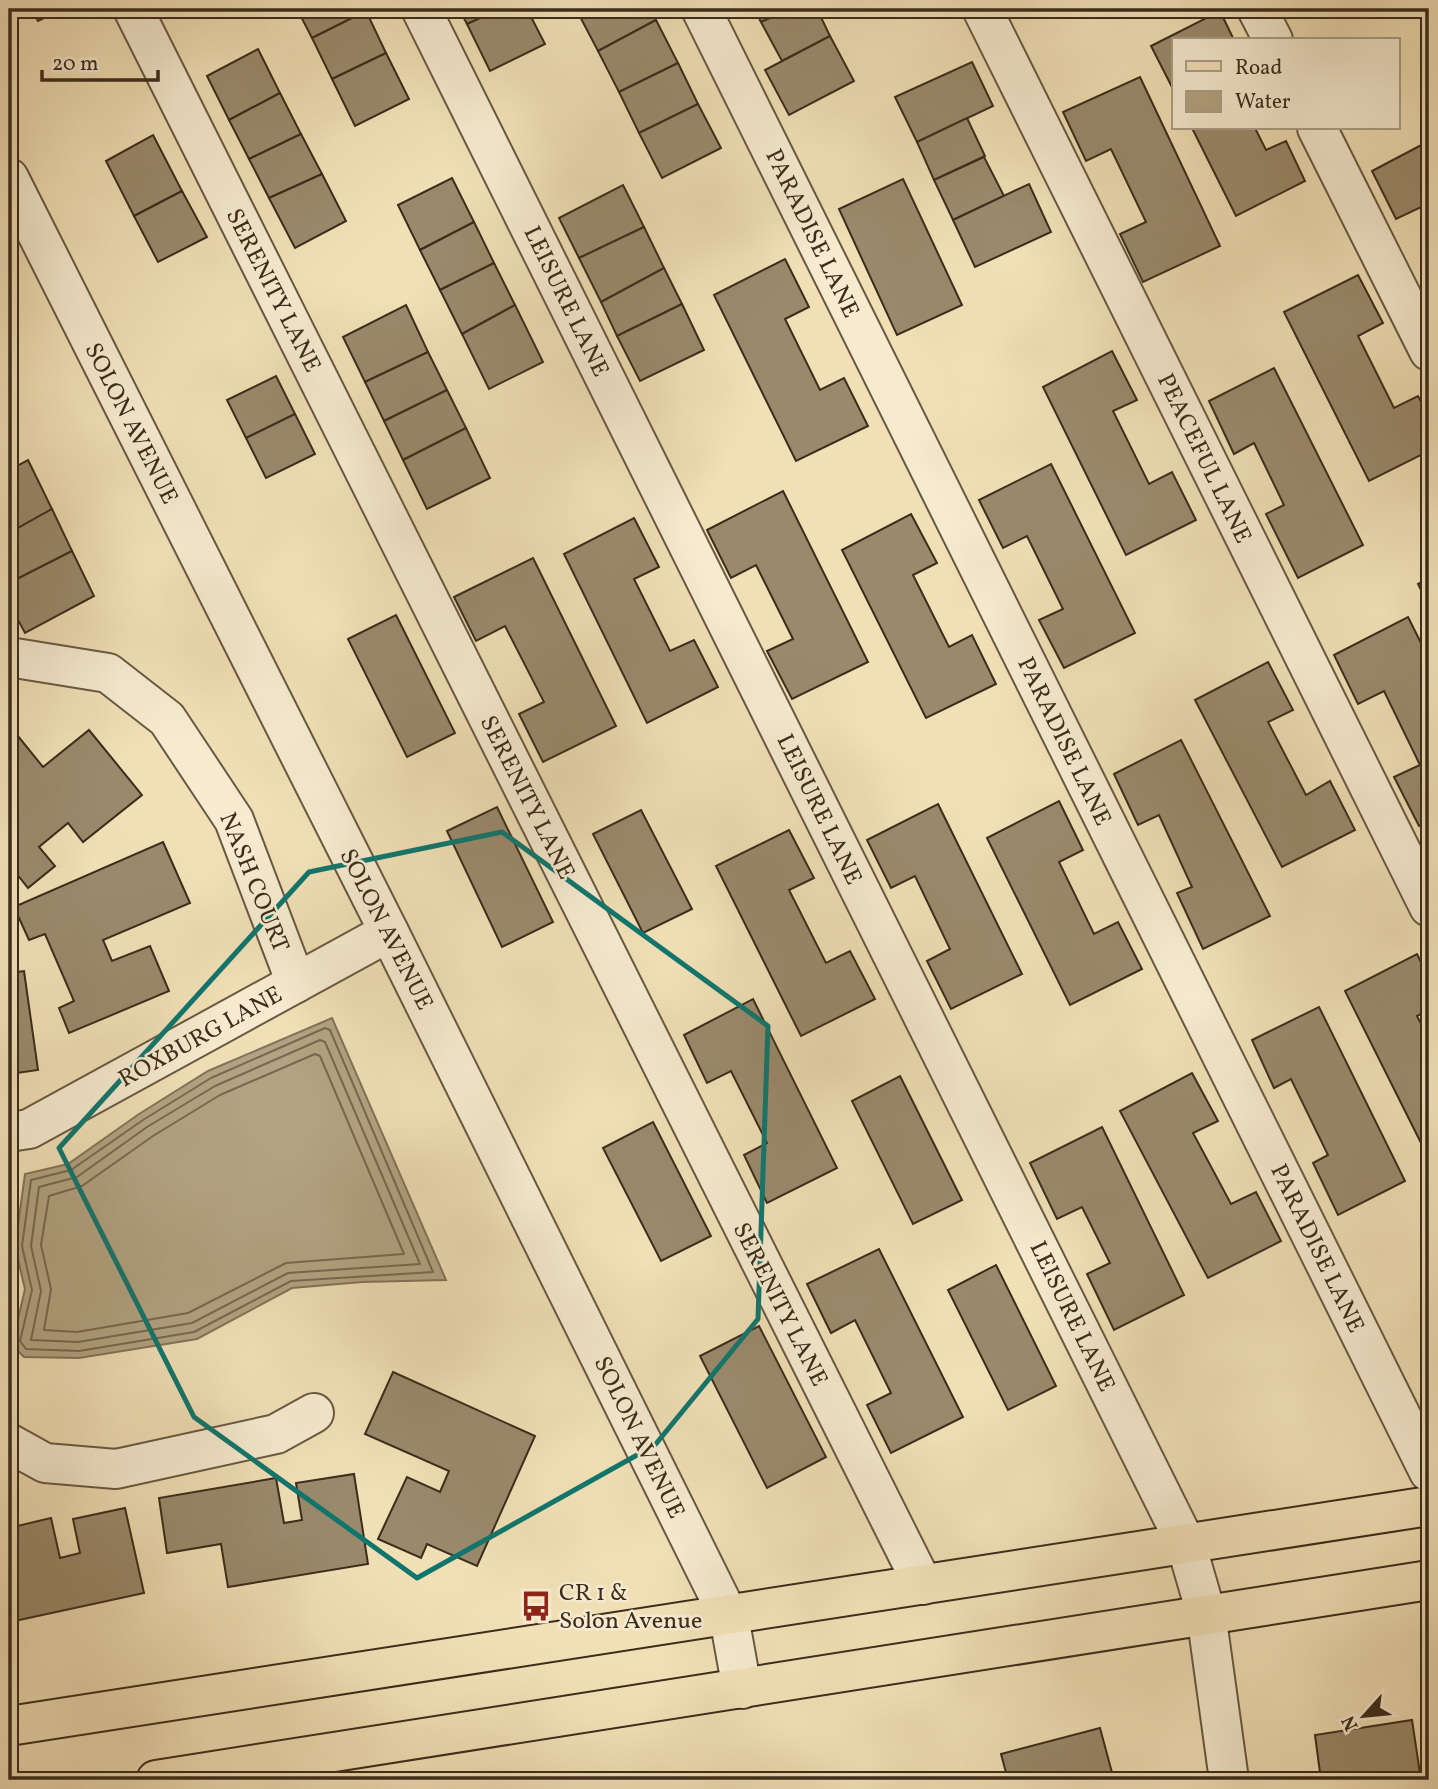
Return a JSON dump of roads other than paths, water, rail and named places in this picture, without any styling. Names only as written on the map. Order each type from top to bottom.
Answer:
[{"type":"main road","points":[[9,1726],[729,1617],[1429,1506]]},
{"type":"main road","points":[[156,1780],[1429,1580]]},
{"type":"street","name":"SERENITY LANE","points":[[133,9],[923,1585]]},
{"type":"street","name":"LEISURE LANE","points":[[421,9],[1186,1544],[1206,1613],[1229,1780]]},
{"type":"street","name":"PARADISE LANE","points":[[701,9],[1429,1472]]},
{"type":"street","name":"PEACEFUL LANE","points":[[982,9],[1429,907]]},
{"type":"street","points":[[1257,9],[1272,38]]},
{"type":"street","points":[[1318,130],[1429,351]]},
{"type":"street","name":"SOLON AVENUE","points":[[9,178],[20,226],[389,932],[729,1617],[742,1689]]},
{"type":"street","name":"NASH COURT","points":[[9,657],[108,673],[167,719],[234,820],[296,983]]},
{"type":"street","name":"ROXBURG LANE","points":[[9,1132],[29,1129],[389,932]]},
{"type":"street","points":[[9,1443],[45,1463],[116,1469],[276,1434],[314,1413]]},
{"type":"water","points":[[332,1018],[446,1280],[362,1282],[292,1288],[197,1339],[79,1358],[24,1357],[12,1345],[25,1289],[15,1247],[25,1174],[68,1164],[139,1114],[208,1071]]},
{"type":"place","name":"CR 1 & Solon Avenue","points":[[536,1606]]}]
